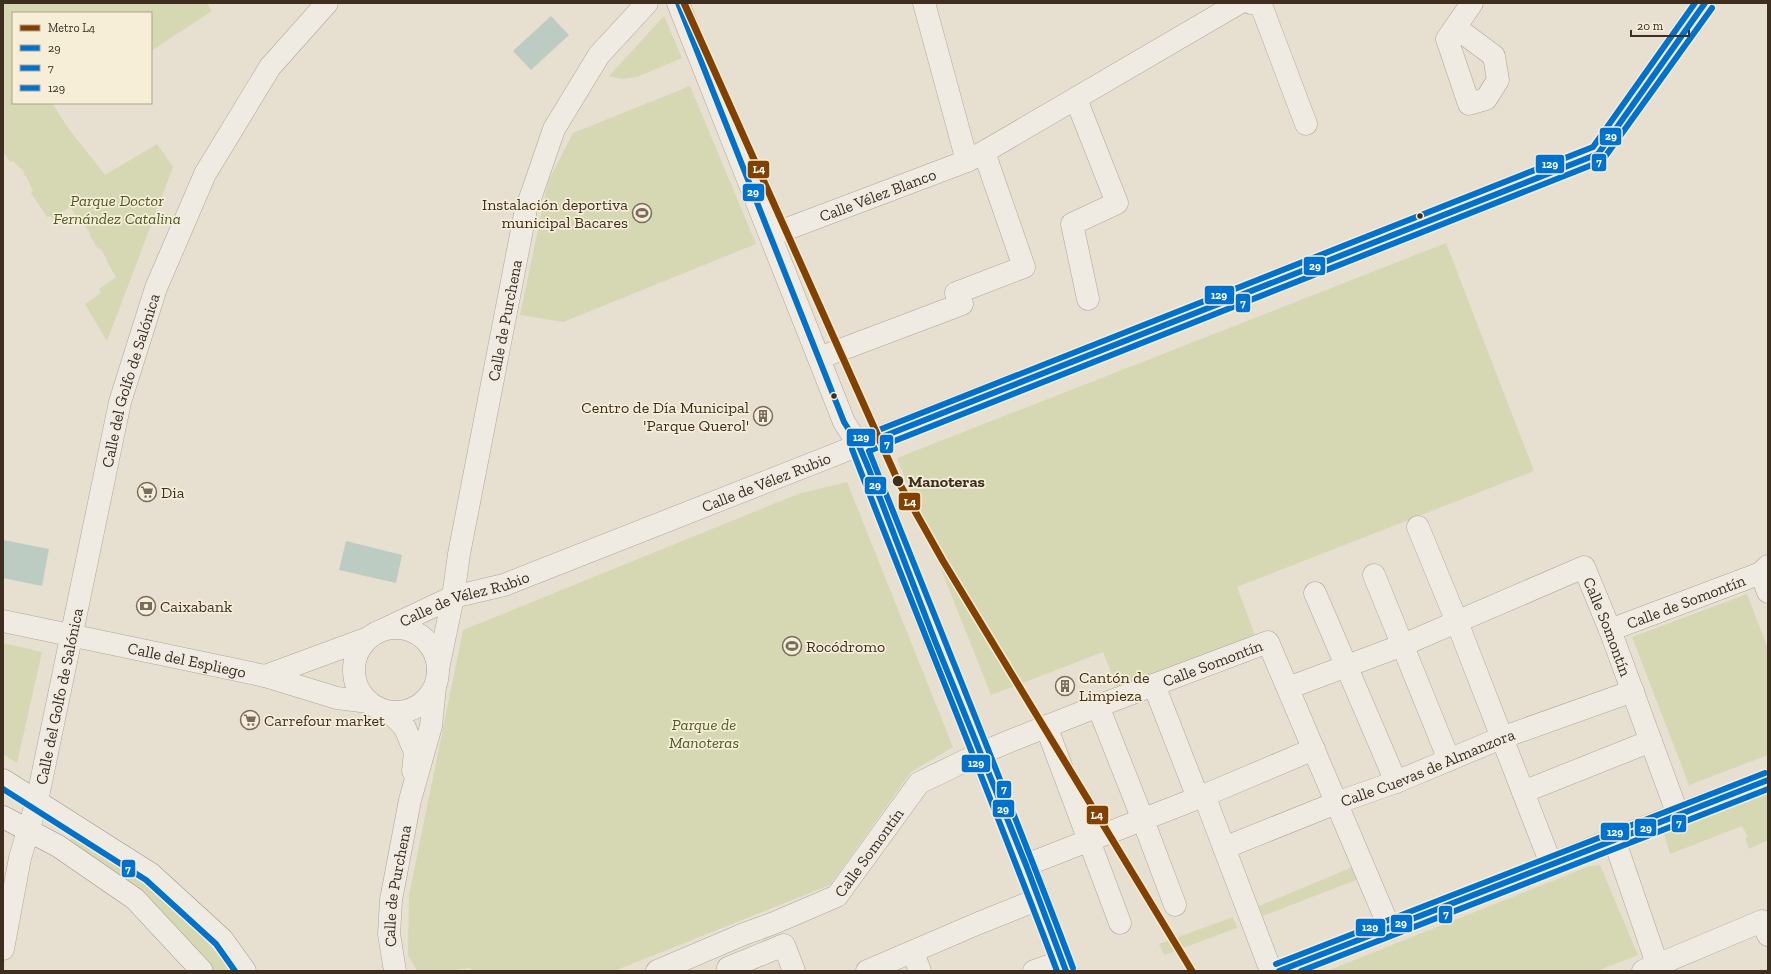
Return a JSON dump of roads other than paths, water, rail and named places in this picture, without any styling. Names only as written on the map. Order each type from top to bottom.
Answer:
[{"type":"street","name":"Calle del Golfo de Salónica","points":[[3,949],[20,858],[37,801],[120,402],[156,288],[205,174],[213,160],[270,67],[327,3]]},
{"type":"street","name":"Calle de Purchena","points":[[410,800],[431,726],[436,678],[453,597],[459,554],[526,209],[554,129],[599,55],[648,3]]},
{"type":"street","points":[[678,3],[844,422],[858,446],[1026,865],[1064,966],[1034,971]]},
{"type":"street","points":[[819,358],[962,304],[956,292],[1024,267],[975,157],[924,3]]},
{"type":"street","name":"Calle Vélez Blanco","points":[[771,235],[975,157],[1239,3]]},
{"type":"street","points":[[1251,3],[1261,6],[1306,124]]},
{"type":"street","points":[[1455,27],[1472,3]]},
{"type":"street","name":"Calle de Vélez Rubio","points":[[387,628],[453,597],[504,585],[1598,154],[1706,3]]},
{"type":"street","points":[[1076,98],[1117,203],[1072,224],[1088,299]]},
{"type":"street","points":[[1418,527],[1457,622],[1551,864]]},
{"type":"street","name":"Calle Somontín","points":[[1288,688],[1346,665],[1404,645],[1584,567],[1610,630],[1678,815]]},
{"type":"street","points":[[1374,575],[1404,645],[1449,760]]},
{"type":"street","name":"Calle de Somontín","points":[[1610,630],[1766,577]]},
{"type":"street","points":[[1314,593],[1396,782]]},
{"type":"street","name":"Calle del Espliego","points":[[3,622],[265,676],[337,698],[369,702]]},
{"type":"street","points":[[265,676],[368,638],[387,628],[402,628],[416,632],[428,642],[435,654],[436,678],[427,698],[416,707],[404,711],[390,712],[369,702],[358,688],[353,670],[357,652],[368,638]]},
{"type":"street","name":"Calle Somontín","points":[[657,971],[836,896],[919,783],[981,753],[1046,726],[1268,642],[1390,928]]},
{"type":"street","name":"Calle Somontín","points":[[1154,685],[1224,848],[1271,971]]},
{"type":"street","name":"Calle Cuevas de Almanzora","points":[[1224,848],[1336,803],[1396,782],[1502,738],[1633,691]]},
{"type":"street","points":[[1098,706],[1144,820],[1175,905]]},
{"type":"street","name":"Calle de Purchena","points":[[390,712],[404,728],[415,752],[410,800],[391,900],[389,934],[395,971]]},
{"type":"street","points":[[1046,726],[1120,923]]},
{"type":"street","points":[[1523,792],[1651,741]]},
{"type":"street","points":[[1026,865],[1144,820],[1314,749]]},
{"type":"street","points":[[3,780],[151,874],[222,940],[244,971]]},
{"type":"street","points":[[1278,971],[1768,780]]},
{"type":"street","points":[[3,817],[58,846],[135,899],[202,971]]},
{"type":"street","points":[[1614,839],[1650,968],[1762,921],[1768,935]]},
{"type":"street","points":[[867,971],[916,962],[979,923],[1039,900]]},
{"type":"street","points":[[719,945],[729,969],[784,945],[794,971]]},
{"type":"metro line","name":"L4","points":[[684,3],[898,481],[943,561],[1192,971]]},
{"type":"place","name":"Instalación deportiva municipal Bacares","points":[[642,213]]},
{"type":"place","name":"Centro de Día Municipal 'Parque Querol'","points":[[763,416]]},
{"type":"place","name":"Manoteras","points":[[898,481]]},
{"type":"place","name":"Dia","points":[[147,492]]},
{"type":"place","name":"Caixabank","points":[[146,606]]},
{"type":"place","name":"Rocódromo","points":[[792,646]]},
{"type":"place","name":"Cantón de Limpieza","points":[[1065,686]]},
{"type":"place","name":"Carrefour market","points":[[250,720]]},
{"type":"park label","name":"Parque Doctor Fernández Catalina","points":[[117,209]]},
{"type":"park label","name":"Parque de Manoteras","points":[[704,733]]}]
